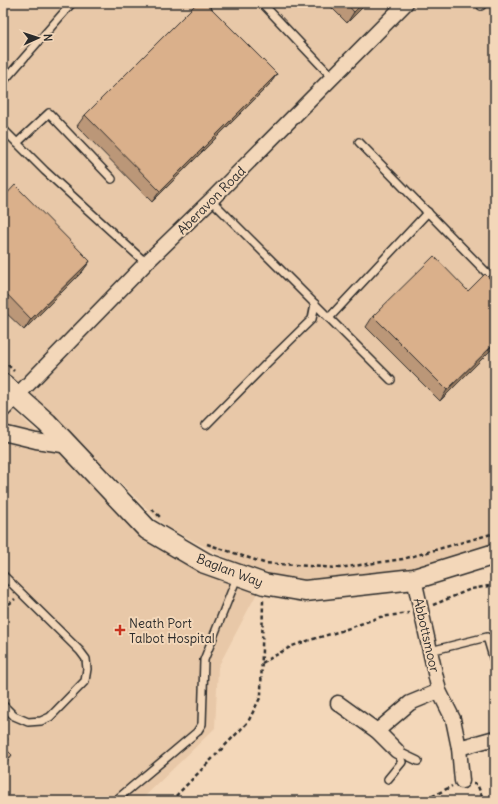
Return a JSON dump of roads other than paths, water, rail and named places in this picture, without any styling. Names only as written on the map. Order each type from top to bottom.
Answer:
[{"type":"street","name":"Aberavon Road","points":[[13,394],[211,200],[406,3]]},
{"type":"street","name":"Baglan Way","points":[[13,394],[46,423],[69,446],[147,529],[205,563],[264,584],[305,591],[414,579],[495,554]]},
{"type":"street","points":[[3,434],[69,446]]},
{"type":"street","name":"Abbottsmoor","points":[[414,579],[440,691],[453,719],[459,748],[462,781]]},
{"type":"street","name":"Abbottsmoor","points":[[377,731],[410,703],[440,691]]},
{"type":"street","points":[[338,703],[377,731],[397,750]]},
{"type":"street","points":[[459,748],[495,738]]},
{"type":"lane","points":[[262,3],[332,77]]},
{"type":"lane","points":[[3,82],[72,4]]},
{"type":"lane","points":[[17,143],[49,113],[112,179]]},
{"type":"lane","points":[[3,129],[45,172],[146,263]]},
{"type":"lane","points":[[359,142],[488,273]]},
{"type":"lane","points":[[211,200],[391,380]]},
{"type":"lane","points":[[329,318],[428,212]]},
{"type":"lane","points":[[206,426],[312,319],[315,304]]},
{"type":"lane","points":[[3,575],[80,651],[86,659],[87,669],[85,681],[50,717],[41,721],[28,722],[14,716],[3,705]]},
{"type":"lane","points":[[115,801],[197,732],[202,724],[204,660],[238,575]]},
{"type":"lane","points":[[430,651],[487,637],[495,664]]},
{"type":"lane","points":[[397,750],[418,761]]},
{"type":"lane","points":[[388,779],[402,762],[397,750]]},
{"type":"place","name":"Neath Port Talbot Hospital","points":[[120,630]]}]
